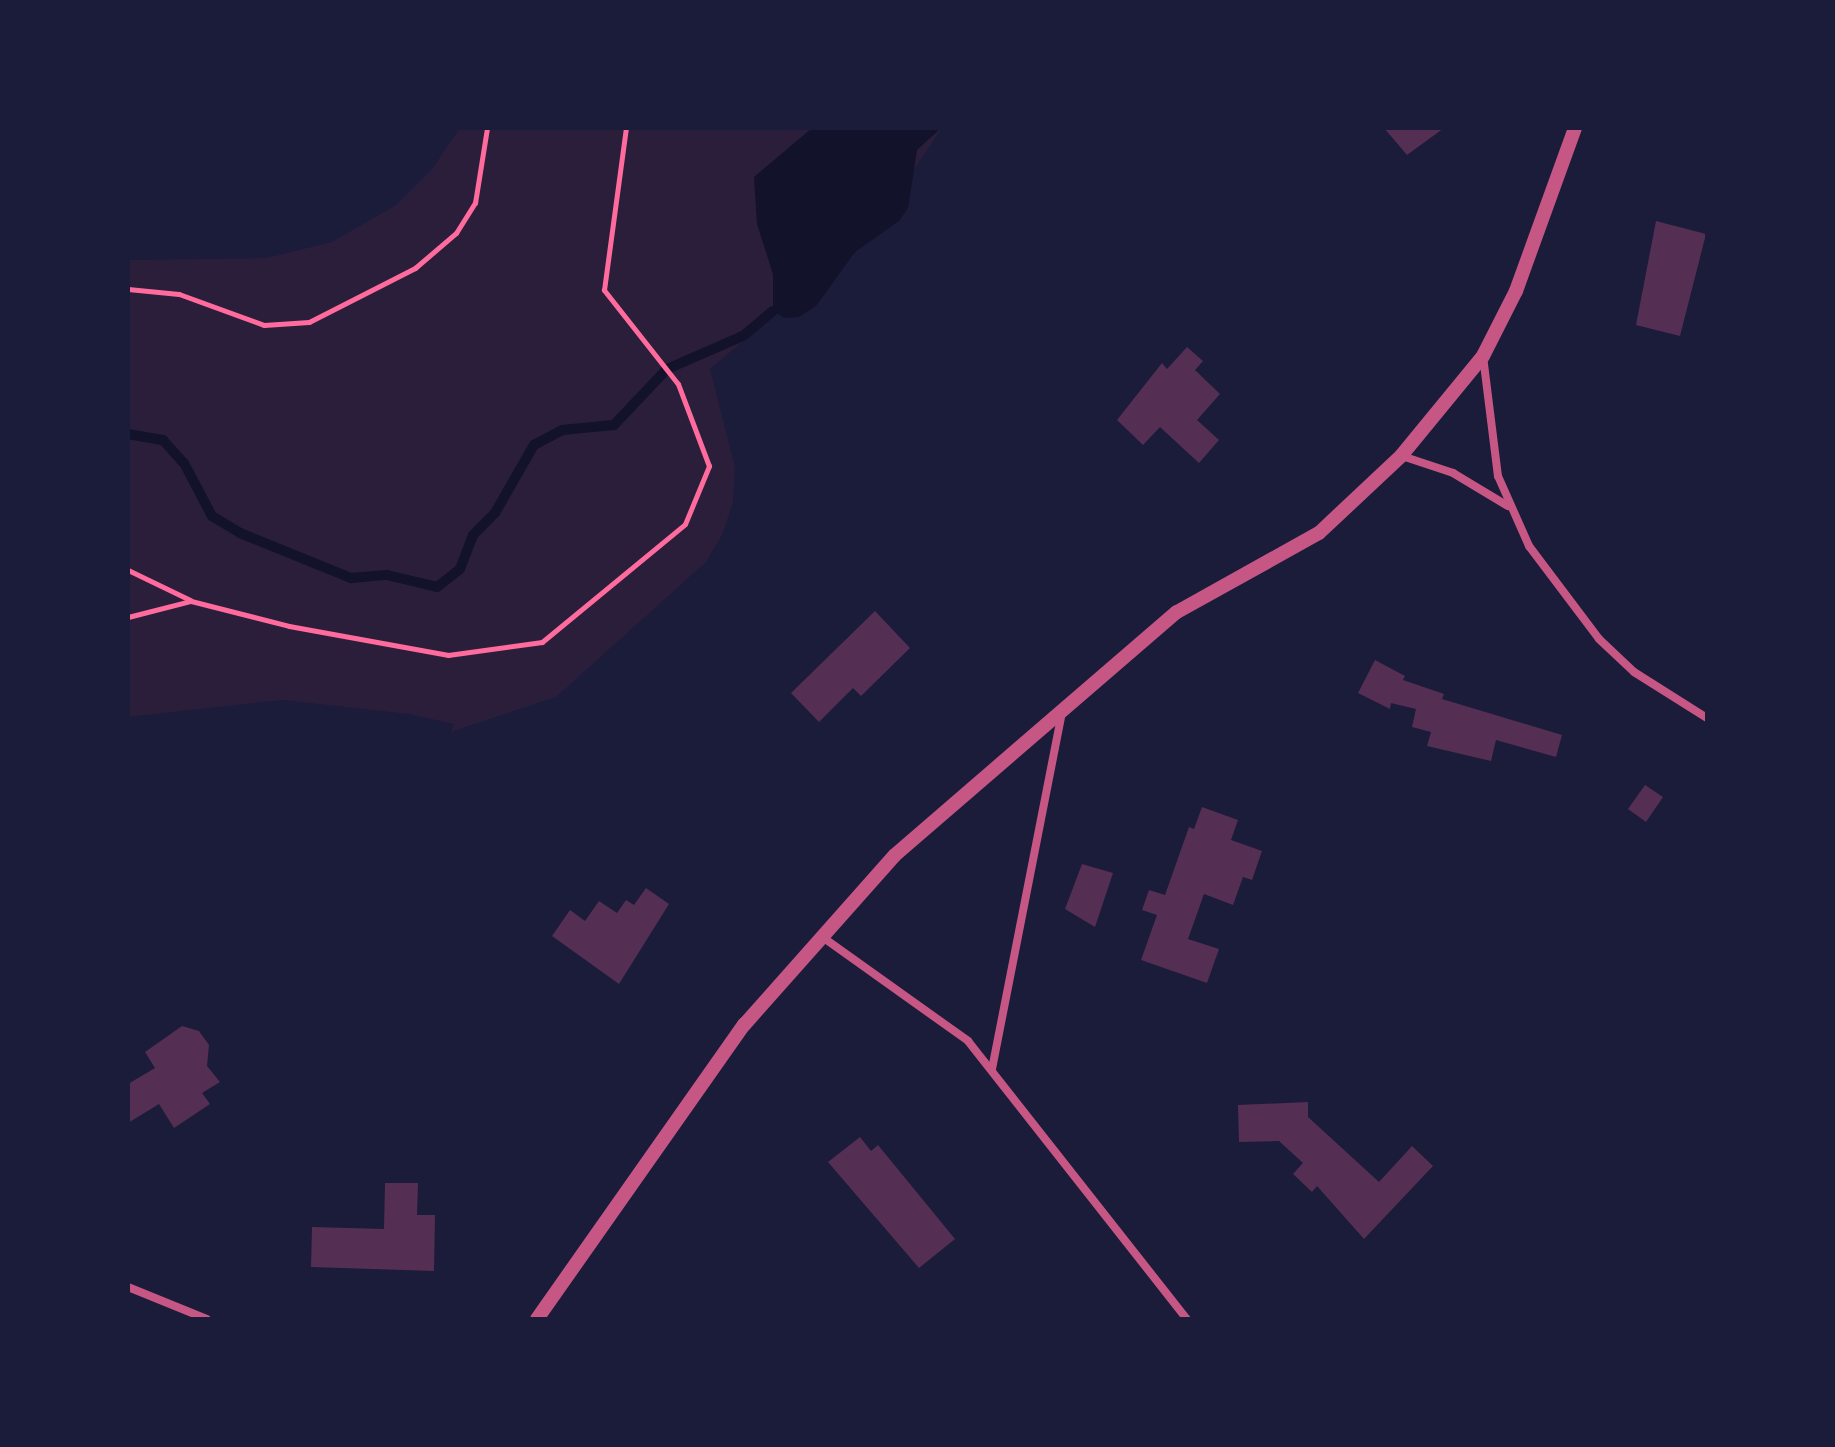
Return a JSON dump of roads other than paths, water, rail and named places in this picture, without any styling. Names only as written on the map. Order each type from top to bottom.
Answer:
[{"type":"street","points":[[537,1319],[689,1099],[820,935],[895,855],[1177,612],[1319,533],[1366,494],[1401,456],[1483,356],[1516,291],[1575,128]]},
{"type":"street","points":[[1483,356],[1494,460],[1509,506],[1529,546],[1599,639],[1634,672],[1707,718]]},
{"type":"street","points":[[1401,456],[1453,473],[1509,506]]},
{"type":"street","points":[[992,1069],[1062,710]]},
{"type":"street","points":[[820,935],[941,1018],[992,1069],[1062,1166],[1187,1319]]},
{"type":"street","points":[[128,1287],[207,1319]]},
{"type":"waterway","points":[[128,434],[163,440],[184,463],[212,516],[240,533],[351,578],[387,575],[437,587],[460,569],[473,535],[495,513],[534,445],[562,430],[614,425],[667,369],[743,336],[773,311]]}]
